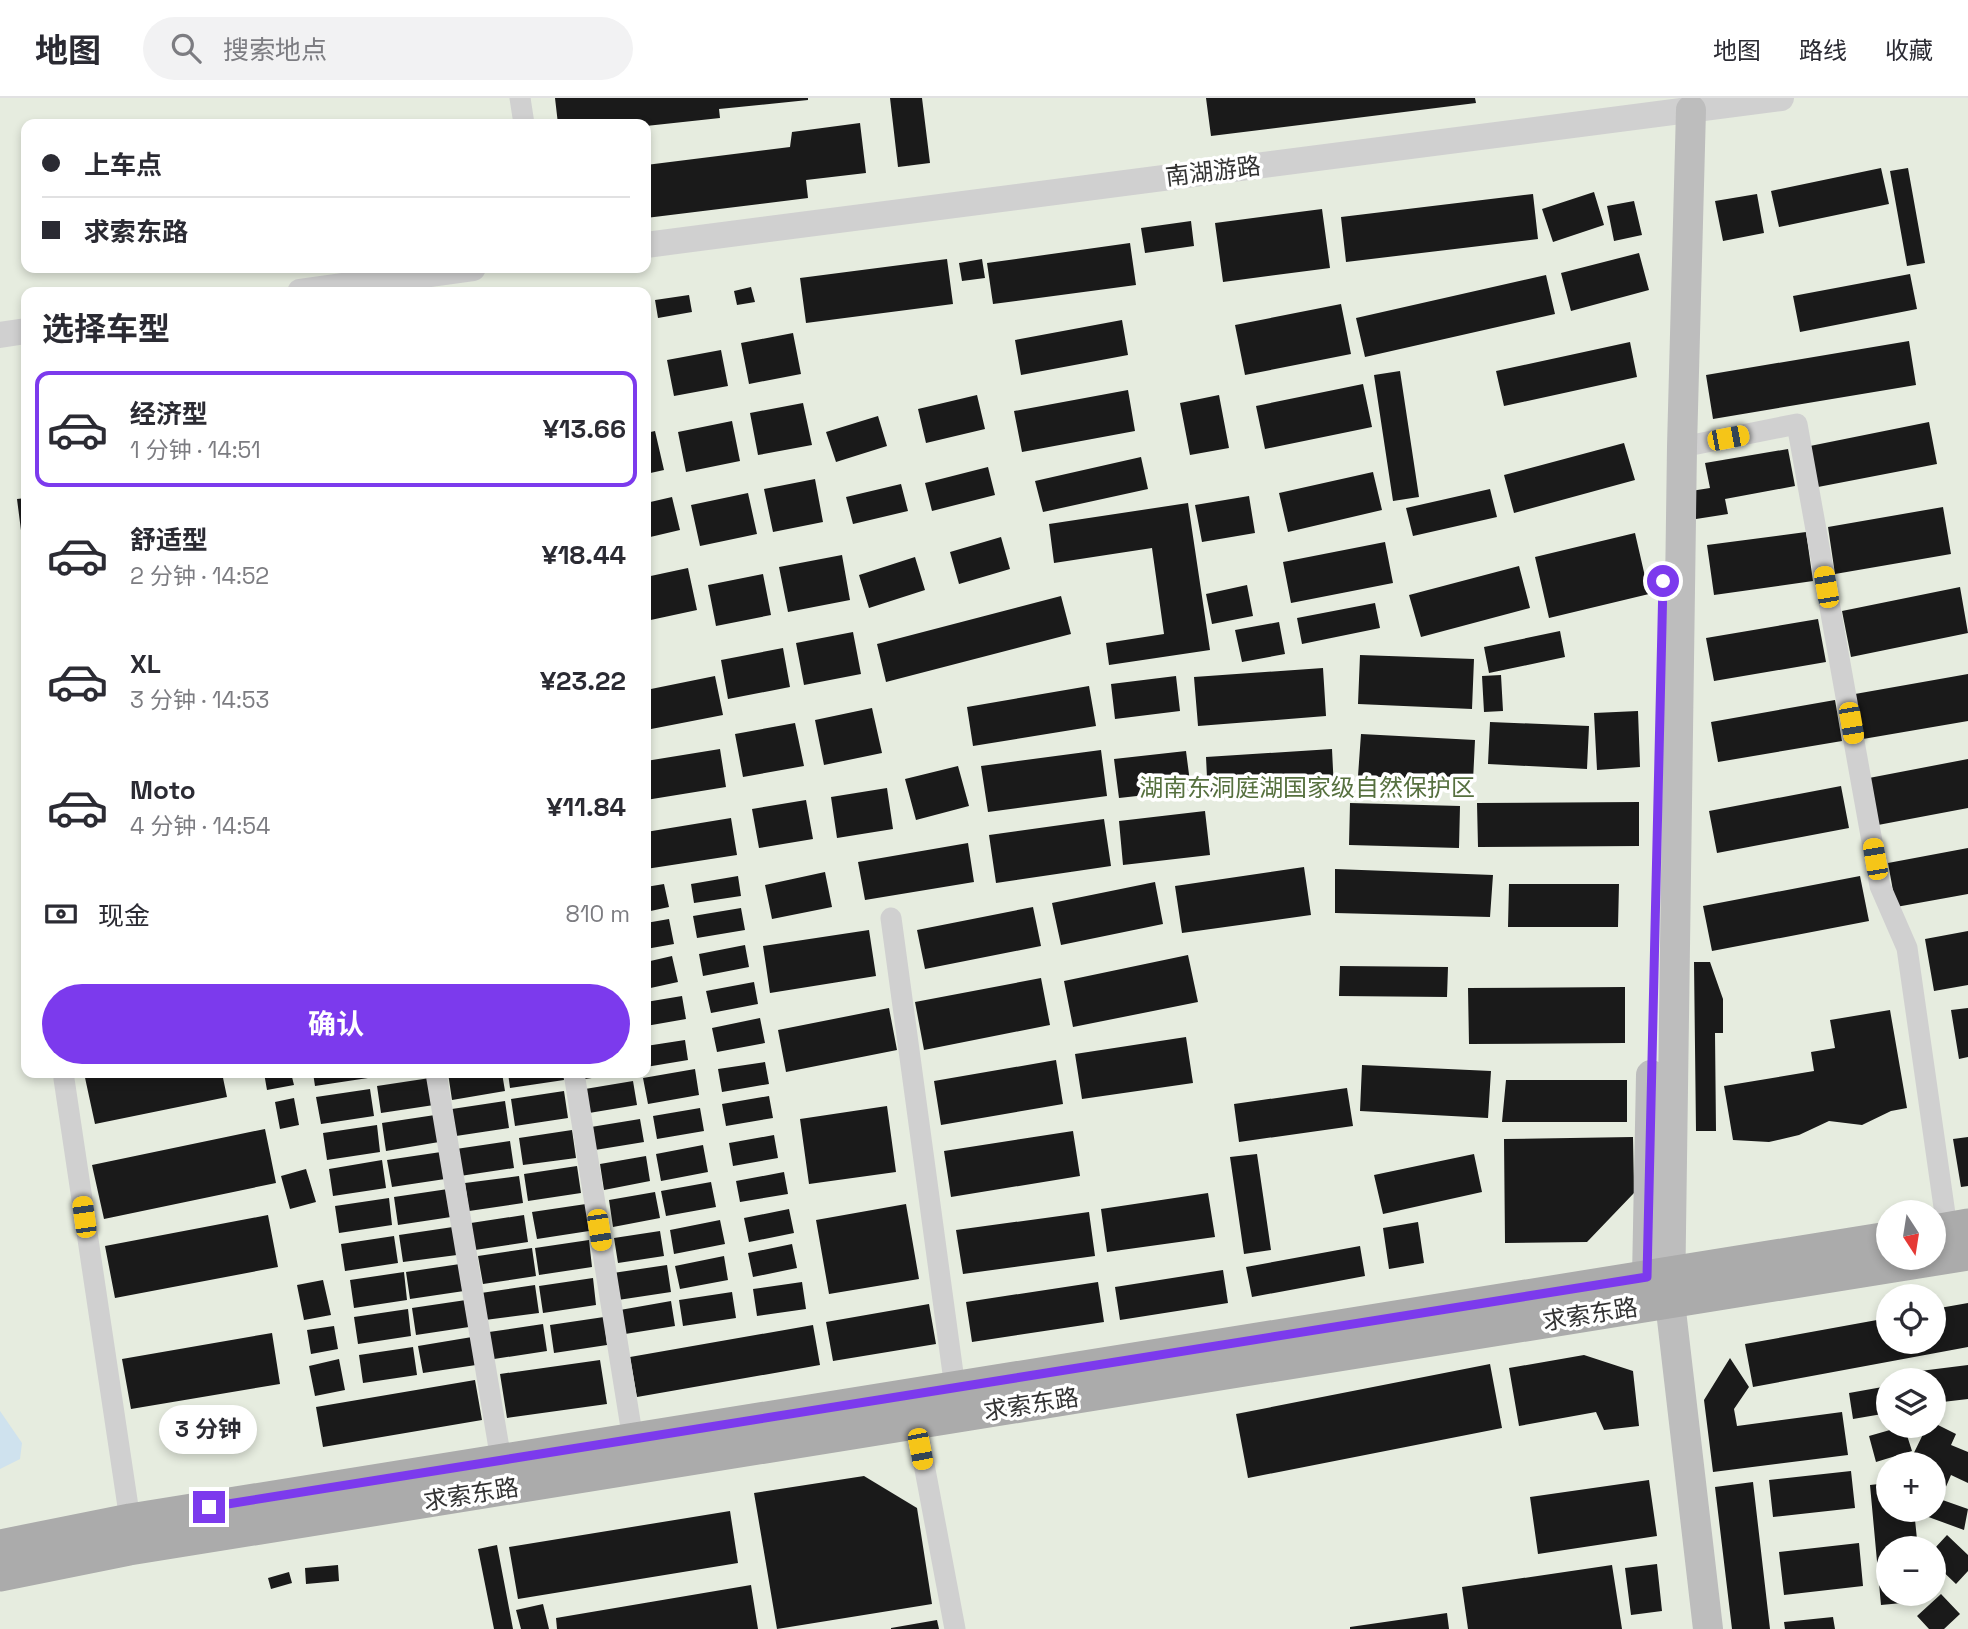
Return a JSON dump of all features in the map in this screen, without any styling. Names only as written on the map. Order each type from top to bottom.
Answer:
[{"type":"main road","points":[[1682,111],[1682,447],[1659,1289],[1708,1629]]},
{"type":"main road","points":[[1682,111],[1659,1289],[1688,1629]]},
{"type":"main road","name":"求索东路","points":[[95,1542],[1659,1289],[1876,1241]]},
{"type":"main road","name":"求索东路","points":[[95,1542],[130,1520],[633,1440],[913,1409],[955,1388],[1659,1289],[1968,1254]]},
{"type":"main road","points":[[0,1546],[95,1542]]},
{"type":"main road","points":[[0,1575],[95,1542]]},
{"type":"street","points":[[520,98],[523,119]]},
{"type":"street","name":"南湖游路","points":[[651,244],[1682,111],[1749,100],[1781,98]]},
{"type":"street","points":[[336,287],[437,273]]},
{"type":"street","points":[[0,335],[21,332]]},
{"type":"street","points":[[1682,447],[1797,424],[1880,886],[1907,948],[1950,1228]]},
{"type":"street","points":[[891,918],[955,1388]]},
{"type":"street","points":[[437,1078],[501,1460]]},
{"type":"street","points":[[575,1078],[633,1440]]},
{"type":"street","points":[[64,1079],[130,1520]]},
{"type":"street","points":[[913,1409],[955,1629]]},
{"type":"green space","name":"湖南东洞庭湖国家级自然保护区","points":[[0,98],[1968,98],[1968,1629],[0,1629]]},
{"type":"water","points":[[0,1411],[22,1443],[20,1459],[0,1469]]},
{"type":"building","points":[[555,98],[808,98],[719,109],[720,118],[651,125],[651,119],[557,119]]},
{"type":"building","points":[[890,98],[922,98],[930,163],[898,167]]},
{"type":"building","points":[[1206,98],[1475,98],[1476,103],[1211,136]]},
{"type":"building","points":[[860,123],[866,173],[806,180],[808,198],[651,217],[651,164],[790,147],[792,132]]},
{"type":"building","points":[[1881,168],[1889,204],[1779,227],[1771,191]]},
{"type":"building","points":[[1908,168],[1925,263],[1907,266],[1890,171]]},
{"type":"building","points":[[1594,192],[1604,225],[1553,242],[1542,209]]},
{"type":"building","points":[[1533,194],[1538,239],[1346,262],[1341,217]]},
{"type":"building","points":[[1757,194],[1764,233],[1723,241],[1715,201]]},
{"type":"building","points":[[1634,201],[1642,235],[1614,241],[1607,206]]},
{"type":"building","points":[[1322,209],[1330,268],[1223,282],[1215,223]]},
{"type":"building","points":[[1191,221],[1194,246],[1145,253],[1141,228]]},
{"type":"building","points":[[1130,243],[1136,285],[993,304],[987,263]]},
{"type":"building","points":[[1639,253],[1649,290],[1571,311],[1561,273]]},
{"type":"building","points":[[947,259],[953,304],[806,323],[800,278]]},
{"type":"building","points":[[982,259],[985,278],[962,281],[959,263]]},
{"type":"building","points":[[1910,274],[1917,309],[1800,332],[1793,296]]},
{"type":"building","points":[[1546,275],[1555,314],[1365,357],[1356,318]]},
{"type":"building","points":[[751,287],[755,302],[737,305],[734,291]]},
{"type":"building","points":[[689,295],[692,312],[658,318],[655,300]]},
{"type":"building","points":[[1341,304],[1351,354],[1245,375],[1235,325]]},
{"type":"building","points":[[1122,320],[1128,355],[1021,375],[1015,340]]},
{"type":"building","points":[[793,333],[801,374],[749,384],[741,343]]},
{"type":"building","points":[[1909,341],[1916,385],[1713,419],[1706,375]]},
{"type":"building","points":[[1630,342],[1637,377],[1504,406],[1496,371]]},
{"type":"building","points":[[721,350],[728,386],[674,396],[667,360]]},
{"type":"building","points":[[1400,371],[1419,497],[1393,501],[1374,375]]},
{"type":"building","points":[[1363,384],[1372,427],[1265,449],[1256,406]]},
{"type":"building","points":[[1128,390],[1135,431],[1022,452],[1014,411]]},
{"type":"building","points":[[977,395],[985,429],[926,443],[918,409]]},
{"type":"building","points":[[1219,395],[1229,448],[1190,455],[1180,403]]},
{"type":"building","points":[[803,403],[812,445],[758,455],[750,413]]},
{"type":"building","points":[[878,416],[887,446],[836,462],[826,432]]},
{"type":"building","points":[[732,421],[740,461],[686,472],[678,432]]},
{"type":"building","points":[[1929,422],[1937,464],[1818,487],[1810,446]]},
{"type":"building","points":[[655,431],[664,470],[651,473],[651,432]]},
{"type":"building","points":[[1624,443],[1635,480],[1514,513],[1504,475]]},
{"type":"building","points":[[1788,449],[1795,486],[1725,499],[1728,514],[1696,519],[1691,491],[1710,488],[1705,463]]},
{"type":"building","points":[[1141,457],[1148,489],[1043,512],[1035,481]]},
{"type":"building","points":[[988,467],[995,495],[932,511],[925,483]]},
{"type":"building","points":[[1373,472],[1382,510],[1288,532],[1279,493]]},
{"type":"building","points":[[815,479],[823,522],[773,532],[764,489]]},
{"type":"building","points":[[901,484],[908,511],[853,524],[846,497]]},
{"type":"building","points":[[1490,489],[1497,517],[1413,536],[1406,508]]},
{"type":"building","points":[[748,493],[757,534],[700,546],[691,505]]},
{"type":"building","points":[[1249,496],[1255,533],[1202,542],[1195,505]]},
{"type":"building","points":[[672,497],[680,530],[651,537],[651,502]]},
{"type":"building","points":[[17,499],[21,499],[21,530]]},
{"type":"building","points":[[1188,503],[1210,650],[1109,665],[1106,643],[1164,634],[1152,548],[1054,563],[1049,524]]},
{"type":"building","points":[[1943,507],[1951,554],[1835,574],[1828,527]]},
{"type":"building","points":[[1806,532],[1813,581],[1714,595],[1707,545]]},
{"type":"building","points":[[1635,533],[1649,594],[1549,618],[1535,557]]},
{"type":"building","points":[[1001,537],[1010,569],[959,584],[950,552]]},
{"type":"building","points":[[1385,542],[1393,583],[1291,603],[1283,562]]},
{"type":"building","points":[[842,555],[850,600],[788,612],[779,567]]},
{"type":"building","points":[[915,557],[925,590],[869,608],[859,575]]},
{"type":"building","points":[[1519,566],[1530,608],[1421,637],[1409,595]]},
{"type":"building","points":[[688,568],[697,610],[651,620],[651,576]]},
{"type":"building","points":[[763,574],[771,615],[716,626],[708,585]]},
{"type":"building","points":[[1247,585],[1253,616],[1212,624],[1206,594]]},
{"type":"building","points":[[1960,587],[1968,633],[1851,657],[1842,611]]},
{"type":"building","points":[[1061,596],[1071,634],[886,682],[877,644]]},
{"type":"building","points":[[1375,603],[1380,628],[1302,644],[1297,618]]},
{"type":"building","points":[[1818,619],[1826,662],[1714,681],[1706,638]]},
{"type":"building","points":[[1279,622],[1285,654],[1242,662],[1235,630]]},
{"type":"building","points":[[1560,631],[1565,657],[1489,673],[1484,647]]},
{"type":"building","points":[[853,632],[861,674],[804,685],[796,643]]},
{"type":"building","points":[[783,648],[790,687],[728,699],[721,660]]},
{"type":"building","points":[[1360,655],[1474,659],[1472,709],[1358,704]]},
{"type":"building","points":[[1323,668],[1326,716],[1198,726],[1194,677]]},
{"type":"building","points":[[1968,674],[1968,721],[1863,739],[1855,694]]},
{"type":"building","points":[[1501,675],[1503,711],[1484,712],[1482,676]]},
{"type":"building","points":[[715,676],[723,715],[651,729],[651,689]]},
{"type":"building","points":[[1176,676],[1180,711],[1115,719],[1111,684]]},
{"type":"building","points":[[1089,686],[1096,726],[973,746],[967,707]]},
{"type":"building","points":[[1835,700],[1842,741],[1718,762],[1711,722]]},
{"type":"building","points":[[872,708],[882,753],[824,765],[815,720]]},
{"type":"building","points":[[1638,711],[1640,767],[1597,770],[1594,713]]},
{"type":"building","points":[[1490,722],[1589,726],[1587,769],[1488,764]]},
{"type":"building","points":[[795,723],[804,766],[743,777],[735,734]]},
{"type":"building","points":[[1361,734],[1475,740],[1473,781],[1358,776]]},
{"type":"building","points":[[720,749],[726,787],[651,799],[651,760]]},
{"type":"building","points":[[1332,749],[1334,790],[1208,798],[1206,757]]},
{"type":"building","points":[[1101,750],[1107,796],[988,812],[981,766]]},
{"type":"building","points":[[1186,751],[1191,790],[1119,798],[1114,759]]},
{"type":"building","points":[[1968,759],[1968,808],[1878,825],[1869,778]]},
{"type":"building","points":[[958,766],[969,806],[916,820],[905,779]]},
{"type":"building","points":[[1841,786],[1849,828],[1717,853],[1709,811]]},
{"type":"building","points":[[887,788],[893,829],[837,838],[831,797]]},
{"type":"building","points":[[806,800],[813,839],[759,848],[752,809]]},
{"type":"building","points":[[1639,802],[1639,846],[1478,847],[1477,803]]},
{"type":"building","points":[[1350,803],[1460,806],[1459,848],[1349,845]]},
{"type":"building","points":[[1205,811],[1210,855],[1123,865],[1119,821]]},
{"type":"building","points":[[731,818],[737,855],[651,868],[651,831]]},
{"type":"building","points":[[1104,819],[1111,866],[996,883],[989,835]]},
{"type":"building","points":[[968,843],[974,882],[865,900],[858,862]]},
{"type":"building","points":[[1968,848],[1968,894],[1896,907],[1888,863]]},
{"type":"building","points":[[1304,867],[1311,915],[1182,933],[1175,886]]},
{"type":"building","points":[[1335,869],[1493,875],[1490,917],[1335,913]]},
{"type":"building","points":[[825,872],[832,907],[772,919],[765,885]]},
{"type":"building","points":[[738,876],[741,896],[694,903],[691,884]]},
{"type":"building","points":[[1860,876],[1869,921],[1712,951],[1703,906]]},
{"type":"building","points":[[1155,882],[1163,924],[1061,945],[1052,903]]},
{"type":"building","points":[[664,884],[669,907],[651,911],[651,886]]},
{"type":"building","points":[[1509,884],[1619,884],[1618,927],[1508,927]]},
{"type":"building","points":[[1033,907],[1041,946],[925,969],[917,930]]},
{"type":"building","points":[[741,908],[745,930],[697,938],[693,916]]},
{"type":"building","points":[[669,919],[674,944],[651,948],[651,922]]},
{"type":"building","points":[[869,930],[876,976],[770,993],[763,946]]},
{"type":"building","points":[[1968,931],[1968,985],[1934,991],[1925,939]]},
{"type":"building","points":[[745,945],[749,967],[703,976],[699,954]]},
{"type":"building","points":[[1188,955],[1198,1002],[1073,1027],[1064,981]]},
{"type":"building","points":[[672,956],[678,982],[651,988],[651,961]]},
{"type":"building","points":[[1694,962],[1710,962],[1723,999],[1723,1033],[1715,1033],[1716,1131],[1696,1131]]},
{"type":"building","points":[[1340,966],[1448,967],[1447,997],[1339,996]]},
{"type":"building","points":[[1041,978],[1050,1025],[924,1050],[915,1002]]},
{"type":"building","points":[[754,982],[758,1004],[711,1013],[706,991]]},
{"type":"building","points":[[1625,987],[1625,1043],[1469,1044],[1468,988]]},
{"type":"building","points":[[682,996],[686,1019],[651,1025],[651,1001]]},
{"type":"building","points":[[889,1008],[897,1050],[786,1072],[778,1030]]},
{"type":"building","points":[[1968,1008],[1968,1057],[1959,1059],[1951,1010]]},
{"type":"building","points":[[1890,1010],[1907,1108],[1891,1111],[1862,1125],[1829,1121],[1799,1135],[1769,1142],[1733,1140],[1724,1086],[1814,1071],[1811,1052],[1835,1048],[1830,1020]]},
{"type":"building","points":[[760,1018],[765,1043],[717,1052],[712,1028]]},
{"type":"building","points":[[1186,1037],[1193,1083],[1082,1099],[1075,1054]]},
{"type":"building","points":[[685,1040],[688,1060],[651,1066],[651,1045]]},
{"type":"building","points":[[1056,1060],[1063,1104],[941,1125],[934,1081]]},
{"type":"building","points":[[765,1062],[769,1084],[722,1092],[718,1069]]},
{"type":"building","points":[[1362,1065],[1491,1071],[1488,1118],[1360,1111]]},
{"type":"building","points":[[695,1069],[699,1095],[648,1104],[643,1078]]},
{"type":"building","points":[[85,1078],[223,1078],[227,1097],[95,1124]]},
{"type":"building","points":[[265,1078],[292,1078],[294,1085],[267,1090]]},
{"type":"building","points":[[314,1078],[368,1078],[315,1086]]},
{"type":"building","points":[[430,1078],[434,1105],[381,1113],[377,1086]]},
{"type":"building","points":[[449,1078],[503,1078],[505,1091],[452,1100]]},
{"type":"building","points":[[509,1078],[564,1078],[564,1080],[510,1088]]},
{"type":"building","points":[[1506,1080],[1627,1080],[1627,1122],[1502,1122]]},
{"type":"building","points":[[633,1081],[637,1105],[589,1113],[585,1089]]},
{"type":"building","points":[[1347,1088],[1353,1126],[1239,1142],[1234,1104]]},
{"type":"building","points":[[370,1089],[374,1116],[321,1124],[316,1097]]},
{"type":"building","points":[[564,1091],[568,1118],[515,1126],[511,1099]]},
{"type":"building","points":[[769,1096],[773,1118],[726,1126],[722,1104]]},
{"type":"building","points":[[294,1098],[299,1125],[280,1129],[275,1102]]},
{"type":"building","points":[[505,1101],[509,1128],[456,1136],[452,1109]]},
{"type":"building","points":[[887,1106],[896,1172],[809,1184],[800,1119]]},
{"type":"building","points":[[700,1108],[704,1131],[657,1139],[653,1116]]},
{"type":"building","points":[[435,1115],[439,1142],[386,1151],[382,1123]]},
{"type":"building","points":[[640,1119],[644,1142],[595,1150],[591,1127]]},
{"type":"building","points":[[377,1125],[380,1152],[327,1160],[323,1133]]},
{"type":"building","points":[[265,1129],[276,1183],[104,1219],[92,1165]]},
{"type":"building","points":[[572,1130],[576,1158],[523,1165],[519,1138]]},
{"type":"building","points":[[1073,1131],[1080,1176],[951,1197],[944,1151]]},
{"type":"building","points":[[774,1135],[778,1158],[733,1166],[729,1143]]},
{"type":"building","points":[[1633,1137],[1634,1193],[1587,1242],[1505,1243],[1504,1139]]},
{"type":"building","points":[[1968,1137],[1968,1186],[1961,1187],[1953,1139]]},
{"type":"building","points":[[510,1141],[514,1168],[460,1176],[456,1149]]},
{"type":"building","points":[[703,1145],[708,1172],[661,1181],[656,1154]]},
{"type":"building","points":[[441,1152],[445,1179],[392,1187],[387,1160]]},
{"type":"building","points":[[1257,1154],[1271,1250],[1244,1254],[1230,1157]]},
{"type":"building","points":[[1474,1154],[1482,1192],[1383,1214],[1374,1175]]},
{"type":"building","points":[[646,1156],[650,1181],[604,1190],[600,1164]]},
{"type":"building","points":[[382,1160],[386,1188],[333,1196],[329,1169]]},
{"type":"building","points":[[577,1166],[581,1193],[528,1201],[524,1174]]},
{"type":"building","points":[[306,1169],[316,1202],[290,1209],[281,1176]]},
{"type":"building","points":[[784,1172],[788,1194],[740,1202],[736,1181]]},
{"type":"building","points":[[519,1176],[523,1203],[469,1211],[465,1183]]},
{"type":"building","points":[[711,1182],[716,1207],[666,1216],[661,1191]]},
{"type":"building","points":[[448,1189],[451,1217],[398,1225],[394,1197]]},
{"type":"building","points":[[655,1192],[660,1218],[613,1227],[609,1200]]},
{"type":"building","points":[[1208,1193],[1215,1237],[1107,1252],[1101,1209]]},
{"type":"building","points":[[389,1198],[392,1225],[339,1233],[335,1206]]},
{"type":"building","points":[[586,1204],[589,1231],[537,1239],[532,1212]]},
{"type":"building","points":[[906,1204],[919,1279],[829,1294],[816,1220]]},
{"type":"building","points":[[789,1209],[794,1233],[749,1242],[744,1218]]},
{"type":"building","points":[[1089,1212],[1095,1256],[963,1274],[956,1230]]},
{"type":"building","points":[[268,1215],[278,1267],[115,1298],[105,1246]]},
{"type":"building","points":[[524,1215],[528,1242],[475,1250],[471,1223]]},
{"type":"building","points":[[720,1220],[725,1244],[674,1254],[670,1230]]},
{"type":"building","points":[[1418,1222],[1424,1263],[1389,1269],[1383,1228]]},
{"type":"building","points":[[453,1227],[457,1255],[403,1262],[399,1235]]},
{"type":"building","points":[[660,1231],[664,1256],[618,1263],[614,1238]]},
{"type":"building","points":[[394,1236],[398,1263],[345,1271],[341,1244]]},
{"type":"building","points":[[589,1240],[592,1267],[539,1275],[535,1248]]},
{"type":"building","points":[[792,1244],[797,1268],[753,1277],[748,1253]]},
{"type":"building","points":[[1360,1246],[1365,1276],[1252,1297],[1246,1267]]},
{"type":"building","points":[[532,1248],[536,1276],[483,1284],[478,1256]]},
{"type":"building","points":[[724,1256],[728,1280],[680,1289],[675,1266]]},
{"type":"building","points":[[460,1264],[464,1291],[410,1299],[406,1272]]},
{"type":"building","points":[[667,1265],[671,1292],[618,1300],[613,1273]]},
{"type":"building","points":[[1223,1270],[1228,1303],[1120,1320],[1115,1287]]},
{"type":"building","points":[[404,1272],[407,1300],[354,1308],[350,1280]]},
{"type":"building","points":[[593,1278],[596,1305],[543,1313],[539,1286]]},
{"type":"building","points":[[323,1280],[331,1315],[304,1320],[297,1285]]},
{"type":"building","points":[[802,1282],[806,1309],[757,1316],[753,1289]]},
{"type":"building","points":[[1098,1282],[1104,1322],[972,1342],[966,1302]]},
{"type":"building","points":[[535,1285],[539,1313],[485,1320],[481,1293]]},
{"type":"building","points":[[732,1292],[736,1318],[683,1326],[679,1300]]},
{"type":"building","points":[[466,1300],[469,1327],[416,1335],[412,1308]]},
{"type":"building","points":[[671,1301],[675,1326],[625,1334],[620,1310]]},
{"type":"building","points":[[1968,1303],[1968,1347],[1946,1351],[1946,1307]]},
{"type":"building","points":[[929,1304],[936,1344],[833,1361],[826,1322]]},
{"type":"building","points":[[408,1309],[411,1336],[358,1344],[354,1317]]},
{"type":"building","points":[[604,1317],[607,1345],[554,1353],[550,1325]]},
{"type":"building","points":[[1876,1320],[1876,1354],[1930,1354],[1753,1387],[1745,1344]]},
{"type":"building","points":[[543,1324],[547,1351],[494,1359],[489,1332]]},
{"type":"building","points":[[813,1325],[820,1365],[637,1397],[630,1357]]},
{"type":"building","points":[[334,1326],[338,1349],[311,1354],[307,1330]]},
{"type":"building","points":[[272,1333],[280,1384],[131,1409],[122,1359]]},
{"type":"building","points":[[472,1337],[476,1365],[423,1373],[418,1346]]},
{"type":"building","points":[[413,1347],[417,1375],[363,1383],[359,1355]]},
{"type":"building","points":[[1584,1355],[1633,1371],[1639,1426],[1604,1430],[1596,1412],[1519,1426],[1509,1368]]},
{"type":"building","points":[[1730,1358],[1749,1387],[1734,1409],[1737,1426],[1842,1412],[1848,1455],[1713,1472],[1704,1400]]},
{"type":"building","points":[[339,1359],[345,1390],[315,1396],[309,1366]]},
{"type":"building","points":[[600,1360],[607,1404],[507,1418],[500,1374]]},
{"type":"building","points":[[1490,1364],[1502,1428],[1248,1478],[1236,1414]]},
{"type":"building","points":[[1968,1365],[1968,1399],[1946,1402],[1944,1368]]},
{"type":"building","points":[[475,1380],[482,1420],[323,1447],[316,1407]]},
{"type":"building","points":[[1876,1388],[1876,1415],[1853,1419],[1849,1393]]},
{"type":"building","points":[[1946,1429],[1956,1434],[1951,1445],[1968,1452],[1968,1483],[1951,1475],[1946,1487],[1946,1452],[1914,1452],[1921,1438],[1946,1438]]},
{"type":"building","points":[[1876,1434],[1876,1438],[1908,1438],[1912,1451],[1876,1452],[1876,1462],[1869,1436]]},
{"type":"building","points":[[1851,1471],[1855,1508],[1773,1517],[1769,1480]]},
{"type":"building","points":[[864,1476],[917,1508],[932,1604],[777,1629],[754,1493]]},
{"type":"building","points":[[1649,1480],[1657,1536],[1538,1554],[1530,1497]]},
{"type":"building","points":[[1753,1482],[1770,1629],[1732,1629],[1715,1487]]},
{"type":"building","points":[[1876,1484],[1876,1522],[1915,1522],[1917,1536],[1876,1536],[1876,1550],[1870,1485]]},
{"type":"building","points":[[1946,1501],[1968,1509],[1964,1530],[1942,1522],[1946,1522]]},
{"type":"building","points":[[730,1511],[738,1563],[518,1599],[509,1547]]},
{"type":"building","points":[[1946,1536],[1968,1555],[1968,1571],[1956,1584],[1946,1574]]},
{"type":"building","points":[[1859,1543],[1863,1586],[1784,1595],[1779,1552]]},
{"type":"building","points":[[497,1545],[513,1629],[494,1629],[478,1549]]},
{"type":"building","points":[[1657,1564],[1662,1611],[1631,1615],[1625,1568]]},
{"type":"building","points":[[338,1565],[339,1581],[306,1584],[305,1568]]},
{"type":"building","points":[[1612,1565],[1622,1629],[1468,1629],[1462,1587]]},
{"type":"building","points":[[289,1572],[292,1583],[271,1589],[268,1578]]},
{"type":"building","points":[[751,1585],[758,1629],[557,1629],[556,1618]]},
{"type":"building","points":[[1946,1599],[1960,1614],[1944,1629],[1929,1629],[1917,1616],[1928,1606],[1946,1606]]},
{"type":"building","points":[[543,1604],[549,1629],[521,1629],[516,1610]]},
{"type":"building","points":[[1447,1613],[1449,1629],[1350,1629],[1350,1627]]},
{"type":"building","points":[[1833,1617],[1835,1629],[1785,1629],[1784,1622]]},
{"type":"building","points":[[937,1620],[939,1629],[891,1629],[891,1628]]},
{"type":"route","points":[[209,1507],[1647,1277],[1663,581]]}]
